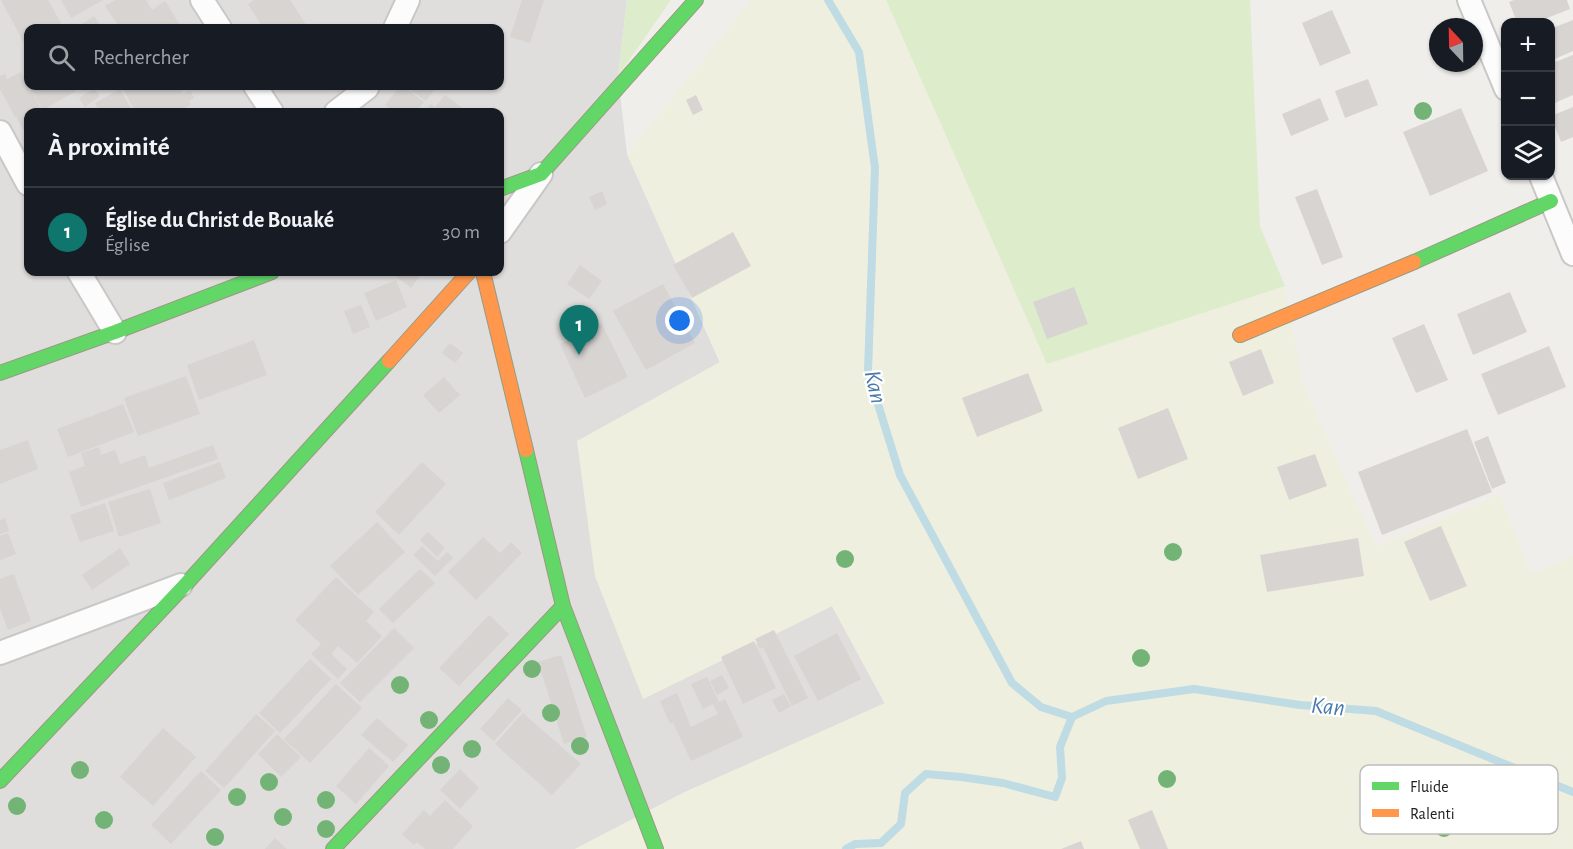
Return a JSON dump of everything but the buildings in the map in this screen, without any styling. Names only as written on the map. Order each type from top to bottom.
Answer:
[{"type":"street","points":[[202,0],[217,24]]},
{"type":"street","points":[[397,24],[408,0]]},
{"type":"street","points":[[504,226],[541,174],[696,0]]},
{"type":"street","points":[[1469,0],[1501,77]]},
{"type":"street","points":[[258,90],[269,108]]},
{"type":"street","points":[[341,108],[364,90]]},
{"type":"street","points":[[0,132],[24,177]]},
{"type":"street","points":[[504,188],[541,174]]},
{"type":"street","points":[[1543,180],[1573,254]]},
{"type":"street","points":[[1240,335],[1551,201]]},
{"type":"street","points":[[81,276],[115,332]]},
{"type":"street","points":[[0,373],[262,276]]},
{"type":"street","points":[[0,781],[186,584],[465,276]]},
{"type":"street","points":[[484,276],[563,606],[656,849]]},
{"type":"street","points":[[0,653],[186,584]]},
{"type":"street","points":[[333,849],[563,606]]},
{"type":"shaded area","points":[[0,0],[627,0],[618,76],[627,154],[720,363],[578,441],[643,699],[832,606],[885,704],[685,792],[575,849],[0,849]]},
{"type":"green space","points":[[627,0],[671,0],[618,76]]},
{"type":"green space","points":[[751,0],[886,0],[1047,364],[1285,286],[1303,384],[1376,547],[1500,494],[1530,574],[1573,557],[1573,849],[575,849],[685,792],[885,703],[832,606],[643,699],[595,576],[577,441],[720,362],[627,154]]},
{"type":"green space","points":[[886,0],[1250,0],[1260,226],[1285,286],[1047,364]]},
{"type":"waterway","name":"Kan","points":[[828,0],[859,52],[875,168],[868,372],[900,475],[1012,683],[1041,707],[1072,717]]},
{"type":"waterway","name":"Kan","points":[[846,849],[855,844],[881,843],[901,824],[905,793],[926,774],[1003,783],[1055,797],[1062,778],[1060,747],[1072,717],[1106,701],[1194,689],[1300,705],[1376,711],[1507,765]]},
{"type":"waterway","name":"Kan","points":[[1558,786],[1573,792]]},
{"type":"traffic: fast","points":[[504,188],[541,174],[696,0]]},
{"type":"traffic: fast","points":[[1414,262],[1551,201]]},
{"type":"traffic: fast","points":[[0,373],[262,276]]},
{"type":"traffic: fast","points":[[0,781],[186,584],[389,361]]},
{"type":"traffic: fast","points":[[526,450],[563,606],[656,849]]},
{"type":"traffic: fast","points":[[333,849],[563,606]]},
{"type":"traffic: slow","points":[[1240,335],[1414,262]]},
{"type":"traffic: slow","points":[[389,361],[465,276]]},
{"type":"traffic: slow","points":[[484,276],[526,450]]},
{"type":"place","name":"Église du Christ de Bouaké","points":[[579,355]]}]
